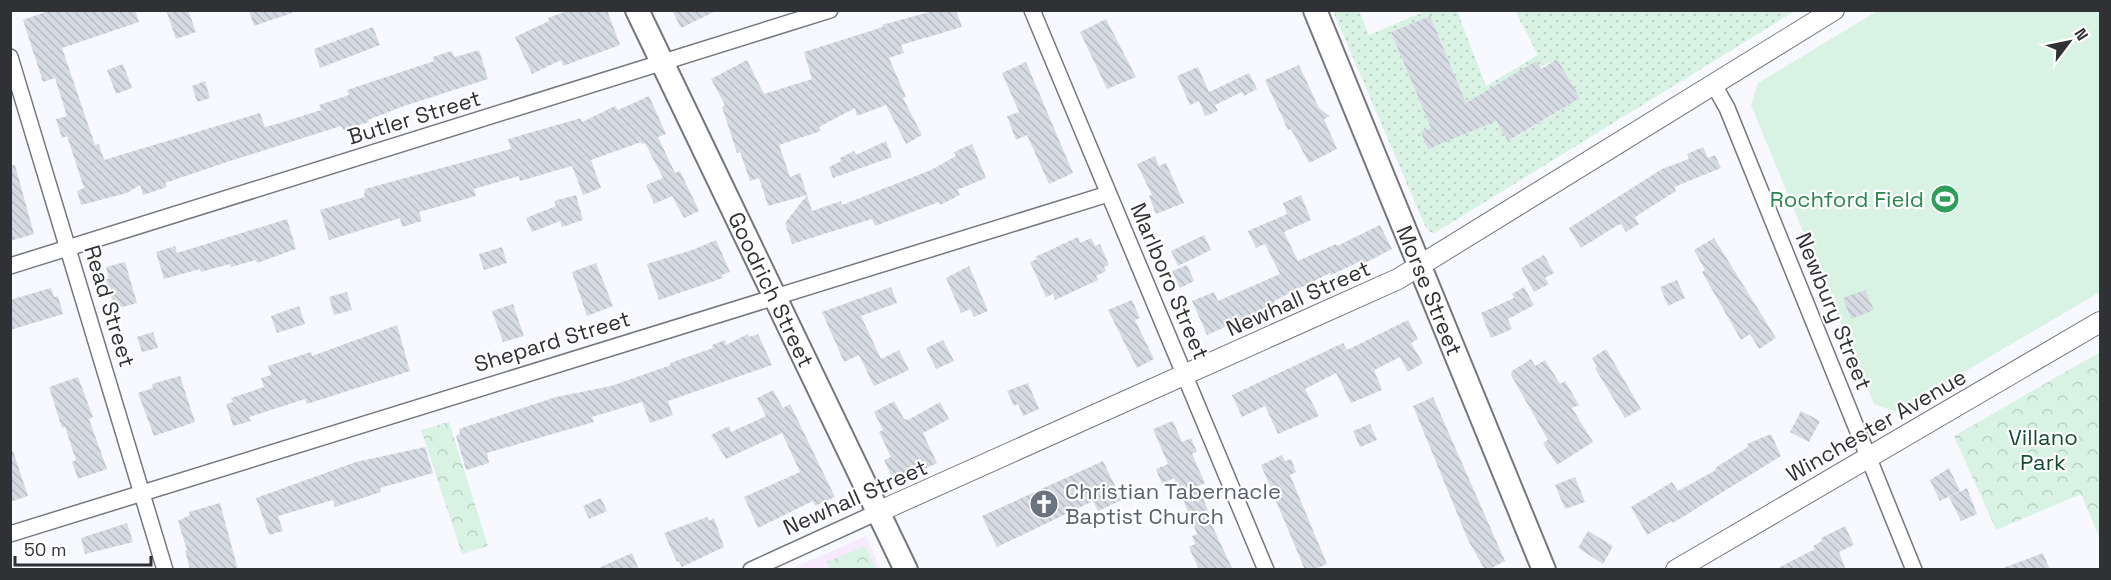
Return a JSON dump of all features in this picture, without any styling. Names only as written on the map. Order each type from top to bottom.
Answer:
[{"type":"main road","name":"Goodrich Street","points":[[637,10],[906,570]]},
{"type":"main road","name":"Morse Street","points":[[1315,10],[1544,570]]},
{"type":"street","name":"Butler Street","points":[[10,266],[830,10]]},
{"type":"street","name":"Marlboro Street","points":[[1032,10],[1266,570]]},
{"type":"street","name":"Newhall Street","points":[[751,570],[1398,279],[1834,10]]},
{"type":"street","name":"Read Street","points":[[10,57],[165,570]]},
{"type":"street","name":"Newbury Street","points":[[1713,85],[1727,108],[1914,570]]},
{"type":"street","name":"Shepard Street","points":[[10,534],[1108,194]]},
{"type":"street","name":"Winchester Avenue","points":[[1676,570],[2100,322]]},
{"type":"shaded area","points":[[866,536],[880,569],[791,569]]},
{"type":"green space","points":[[1333,11],[1359,11],[1369,35],[1426,11],[1457,11],[1486,86],[1538,55],[1515,11],[1795,11],[1433,234],[1426,228]],"holes":[[[1430,16],[1466,103],[1557,59],[1580,98],[1509,141],[1494,119],[1431,128],[1391,32]]]},
{"type":"green space","name":"Rochford Field","points":[[1877,11],[2100,11],[2100,292],[1896,412],[1874,404],[1751,105],[1758,83]]},
{"type":"green space","name":"Villano Park","points":[[2100,352],[2100,539],[2081,494],[1996,530],[1954,436]]},
{"type":"green space","points":[[449,422],[488,546],[462,554],[421,430]]},
{"type":"green space","points":[[865,546],[876,569],[830,569],[827,562]]},
{"type":"building","points":[[51,10],[135,10],[139,22],[62,48],[95,145],[99,144],[104,160],[260,113],[265,127],[280,123],[321,110],[319,105],[349,95],[347,90],[434,61],[433,57],[451,51],[455,57],[479,50],[488,79],[404,106],[368,120],[369,122],[343,130],[341,126],[227,162],[165,183],[167,187],[143,195],[140,185],[127,193],[81,205],[77,191],[84,188],[67,136],[62,138],[56,119],[67,116],[55,78],[43,82],[23,20]]},
{"type":"building","points":[[166,10],[188,10],[196,32],[176,39]]},
{"type":"building","points":[[249,10],[292,10],[292,13],[254,26]]},
{"type":"building","points":[[570,10],[607,10],[620,45],[563,66],[561,60],[532,74],[515,37],[549,21],[548,18]]},
{"type":"building","points":[[672,10],[718,10],[681,28]]},
{"type":"building","points":[[936,10],[956,10],[962,27],[901,45],[904,53],[889,58],[906,97],[903,98],[922,135],[906,144],[886,105],[857,116],[855,108],[819,127],[821,131],[779,145],[790,177],[800,173],[807,195],[768,206],[759,178],[750,181],[740,152],[737,153],[722,107],[725,105],[711,79],[747,60],[764,94],[812,79],[804,52],[883,27],[882,25]]},
{"type":"building","points":[[1430,16],[1466,103],[1536,61],[1541,69],[1557,59],[1580,98],[1508,141],[1496,121],[1428,149],[1421,132],[1431,128],[1391,32]]},
{"type":"building","points":[[1106,19],[1136,77],[1107,89],[1080,32]]},
{"type":"building","points":[[373,27],[380,45],[320,68],[314,49]]},
{"type":"building","points":[[1026,62],[1073,173],[1049,184],[1027,135],[1016,140],[1007,116],[1019,112],[1002,73]]},
{"type":"building","points":[[123,64],[132,88],[116,94],[107,70]]},
{"type":"building","points":[[1299,65],[1319,108],[1330,116],[1324,119],[1337,149],[1309,163],[1291,129],[1288,130],[1265,80]]},
{"type":"building","points":[[1198,67],[1209,92],[1249,73],[1257,89],[1244,96],[1242,92],[1215,105],[1218,111],[1205,116],[1199,101],[1190,105],[1177,76]]},
{"type":"building","points":[[205,81],[210,98],[197,102],[192,86]]},
{"type":"building","points":[[649,96],[666,134],[658,137],[675,173],[680,171],[699,211],[684,218],[672,196],[654,204],[646,185],[663,178],[645,143],[641,142],[591,160],[601,188],[583,195],[572,166],[520,181],[519,176],[474,189],[476,196],[419,212],[422,221],[402,227],[400,218],[329,240],[320,210],[364,197],[365,189],[511,149],[508,139],[581,118],[582,122],[615,106],[618,110]]},
{"type":"building","points":[[886,141],[892,157],[833,178],[829,167],[841,161],[840,158],[854,151],[856,155]]},
{"type":"building","points":[[972,144],[986,178],[957,190],[960,195],[940,205],[939,202],[875,226],[872,219],[792,244],[785,223],[807,195],[812,211],[841,201],[842,205],[931,170],[956,156],[954,152]]},
{"type":"building","points":[[1703,147],[1708,158],[1715,155],[1721,168],[1674,187],[1676,191],[1635,217],[1639,224],[1626,232],[1621,224],[1618,225],[1581,248],[1569,228],[1662,169],[1689,159],[1687,154]]},
{"type":"building","points":[[1155,156],[1159,166],[1166,163],[1184,203],[1156,214],[1149,196],[1152,195],[1137,164]]},
{"type":"building","points":[[15,165],[34,234],[10,241],[10,166]]},
{"type":"building","points":[[576,195],[583,220],[562,227],[560,221],[532,232],[526,218],[556,206],[554,201]]},
{"type":"building","points":[[1301,195],[1311,220],[1284,232],[1298,261],[1336,244],[1337,246],[1380,225],[1392,249],[1361,265],[1359,262],[1331,275],[1330,273],[1274,301],[1275,305],[1207,335],[1192,301],[1214,292],[1218,301],[1280,274],[1265,244],[1256,248],[1248,231],[1287,214],[1283,203]]},
{"type":"building","points":[[287,219],[296,249],[257,263],[256,260],[231,267],[230,264],[201,272],[200,269],[164,279],[156,252],[175,246],[177,253]]},
{"type":"building","points":[[1204,235],[1211,250],[1178,266],[1171,251]]},
{"type":"building","points":[[1078,237],[1080,243],[1091,238],[1095,246],[1100,244],[1109,265],[1104,267],[1106,271],[1096,276],[1098,280],[1055,300],[1053,294],[1046,297],[1030,262],[1037,259],[1035,257]]},
{"type":"building","points":[[1714,238],[1776,338],[1759,349],[1750,334],[1741,340],[1702,272],[1705,270],[1694,250]]},
{"type":"building","points":[[716,240],[730,272],[722,275],[723,278],[659,300],[647,264]]},
{"type":"building","points":[[502,247],[507,263],[484,270],[479,254]]},
{"type":"building","points":[[1544,255],[1554,273],[1545,278],[1549,284],[1534,292],[1521,268]]},
{"type":"building","points":[[125,262],[137,303],[115,309],[106,279],[109,279],[106,267]]},
{"type":"building","points":[[596,263],[613,306],[587,316],[572,272]]},
{"type":"building","points":[[1187,265],[1194,281],[1180,288],[1172,271]]},
{"type":"building","points":[[969,266],[988,311],[974,317],[970,309],[961,313],[946,278]]},
{"type":"building","points":[[1677,280],[1685,298],[1668,306],[1660,287]]},
{"type":"building","points":[[891,287],[897,303],[861,316],[881,359],[899,350],[909,370],[874,386],[859,355],[844,362],[822,312]]},
{"type":"building","points":[[1524,287],[1534,305],[1508,319],[1512,329],[1491,338],[1481,313],[1514,298],[1512,294]]},
{"type":"building","points":[[51,288],[54,297],[58,296],[63,314],[10,330],[10,300]]},
{"type":"building","points":[[1865,290],[1874,310],[1851,319],[1843,298]]},
{"type":"building","points":[[347,292],[352,310],[334,315],[329,297]]},
{"type":"building","points":[[1132,300],[1140,318],[1135,320],[1154,359],[1137,368],[1108,310]]},
{"type":"building","points":[[513,304],[524,336],[503,342],[492,311]]},
{"type":"building","points":[[299,306],[305,324],[277,333],[271,316]]},
{"type":"building","points":[[1408,320],[1418,339],[1411,343],[1423,363],[1408,372],[1400,357],[1374,370],[1382,390],[1351,403],[1336,373],[1305,389],[1319,416],[1278,434],[1265,406],[1242,417],[1232,395],[1343,343],[1347,350]]},
{"type":"building","points":[[397,325],[410,371],[307,404],[305,399],[249,417],[251,421],[233,426],[226,404],[233,402],[231,398],[264,387],[261,378],[271,375],[268,366],[311,352],[312,356]]},
{"type":"building","points":[[153,332],[158,348],[142,352],[137,337]]},
{"type":"building","points":[[748,334],[749,337],[758,334],[772,365],[668,401],[673,415],[650,423],[642,402],[592,417],[594,422],[487,453],[489,463],[466,470],[456,436],[460,434],[459,429],[556,397],[611,386],[671,365],[670,363],[713,348],[712,345],[725,340],[726,345]]},
{"type":"building","points":[[943,340],[954,361],[936,369],[926,348]]},
{"type":"building","points":[[1606,349],[1641,409],[1625,418],[1595,368],[1597,366],[1592,358]]},
{"type":"building","points":[[1531,359],[1535,366],[1545,360],[1560,384],[1565,381],[1579,405],[1572,408],[1593,442],[1557,465],[1543,443],[1548,440],[1511,375],[1512,371]]},
{"type":"building","points":[[180,376],[195,422],[154,436],[138,393],[153,388],[152,384]]},
{"type":"building","points":[[78,377],[93,417],[89,419],[107,469],[78,479],[72,462],[76,460],[65,427],[62,428],[49,387]]},
{"type":"building","points":[[1028,383],[1039,409],[1023,416],[1018,404],[1014,406],[1007,391]]},
{"type":"building","points":[[773,390],[783,408],[790,404],[835,497],[815,506],[813,501],[758,528],[744,497],[800,472],[782,433],[726,459],[711,435],[729,426],[731,432],[766,416],[757,398]]},
{"type":"building","points":[[1433,397],[1505,561],[1488,570],[1485,570],[1468,540],[1413,406]]},
{"type":"building","points":[[894,401],[904,419],[908,420],[940,402],[949,419],[923,433],[937,463],[895,483],[884,460],[891,457],[879,432],[883,430],[874,412]]},
{"type":"building","points":[[1801,411],[1820,421],[1809,442],[1790,432]]},
{"type":"building","points":[[1173,421],[1182,442],[1191,438],[1197,452],[1192,454],[1205,483],[1198,486],[1211,518],[1209,519],[1233,570],[1199,570],[1189,547],[1195,544],[1192,536],[1197,534],[1174,478],[1162,484],[1156,469],[1168,464],[1153,429]]},
{"type":"building","points":[[1370,424],[1377,440],[1360,447],[1353,431]]},
{"type":"building","points":[[1771,434],[1781,456],[1673,523],[1672,521],[1647,535],[1631,507],[1672,482],[1678,491],[1716,470],[1715,468],[1748,447],[1747,444]]},
{"type":"building","points":[[425,447],[433,473],[380,488],[381,492],[335,507],[333,500],[278,516],[283,531],[269,535],[256,498],[356,462]]},
{"type":"building","points":[[10,451],[13,451],[28,496],[10,502]]},
{"type":"building","points":[[1282,455],[1285,461],[1291,459],[1296,472],[1290,475],[1327,564],[1313,570],[1305,570],[1261,465]]},
{"type":"building","name":"Christian Tabernacle Baptist Church","points":[[1103,461],[1122,500],[1098,511],[1093,501],[997,547],[982,516]]},
{"type":"building","points":[[1949,468],[1960,491],[1940,501],[1930,480]]},
{"type":"building","points":[[1575,477],[1585,502],[1565,509],[1555,485]]},
{"type":"building","points":[[1967,488],[1977,514],[1961,521],[1949,497]]},
{"type":"building","points":[[601,498],[607,511],[589,519],[583,506]]},
{"type":"building","points":[[220,503],[238,570],[190,570],[185,550],[187,550],[178,521],[190,515],[189,512]]},
{"type":"building","points":[[707,517],[709,521],[714,518],[724,547],[682,567],[679,561],[677,562],[664,533]]},
{"type":"building","points":[[127,523],[133,542],[85,554],[81,538]]},
{"type":"building","points":[[1845,526],[1854,545],[1839,552],[1846,570],[1774,570],[1815,549],[1813,546],[1822,541],[1821,538]]},
{"type":"building","points":[[1588,531],[1613,546],[1603,564],[1578,548]]},
{"type":"building","points":[[632,553],[639,570],[594,570]]},
{"type":"building","points":[[2043,553],[2050,570],[2003,570],[2003,568]]},
{"type":"place","name":"Rochford Field","points":[[1945,199]]},
{"type":"place","name":"Christian Tabernacle Baptist Church","points":[[1044,504]]}]
